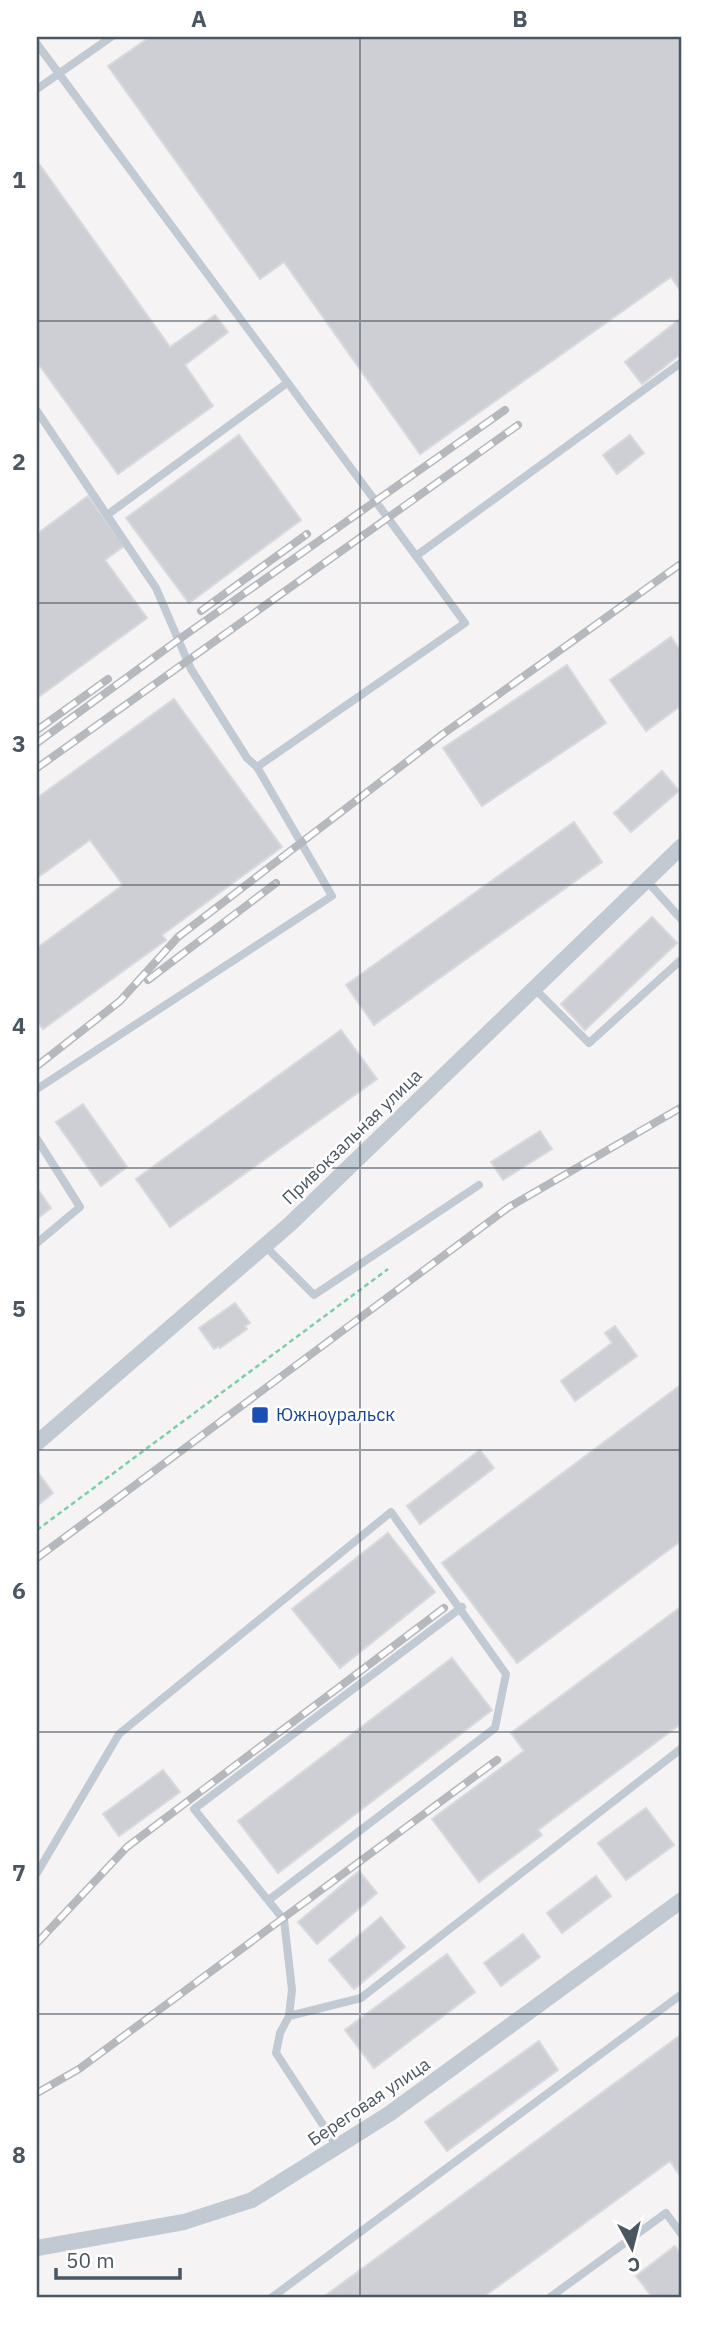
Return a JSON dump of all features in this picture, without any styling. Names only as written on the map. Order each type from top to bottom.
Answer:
[{"type":"street","name":"Привокзальная улица","points":[[37,1443],[265,1246],[682,846]]},
{"type":"street","name":"Береговая улица","points":[[37,2248],[184,2222],[252,2200],[389,2115],[682,1900]]},
{"type":"lane","points":[[37,89],[111,37]]},
{"type":"lane","points":[[37,47],[465,623],[257,767]]},
{"type":"lane","points":[[416,556],[682,362]]},
{"type":"lane","points":[[107,515],[287,383]]},
{"type":"lane","points":[[37,411],[156,588],[191,669],[247,758],[257,767],[332,896],[37,1089]]},
{"type":"lane","points":[[646,880],[682,920]]},
{"type":"lane","points":[[534,987],[589,1043],[682,959]]},
{"type":"lane","points":[[37,1139],[80,1207],[37,1243]]},
{"type":"lane","points":[[265,1246],[314,1295],[479,1185]]},
{"type":"lane","points":[[37,1873],[119,1734],[391,1512],[462,1607],[506,1674],[495,1728],[270,1899]]},
{"type":"lane","points":[[338,2148],[276,2053],[280,2033],[289,2016],[292,1990],[284,1920],[270,1899],[194,1809],[462,1607]]},
{"type":"lane","points":[[289,2016],[361,1998],[682,1748]]},
{"type":"lane","points":[[271,2298],[682,1994]]},
{"type":"lane","points":[[549,2298],[666,2213],[682,2235]]},
{"type":"path","points":[[37,1530],[388,1269]]},
{"type":"building","points":[[150,37],[682,37],[682,293],[671,277],[420,454],[284,262],[260,279],[108,66]]},
{"type":"building","points":[[37,161],[170,347],[215,315],[228,332],[185,365],[213,406],[118,474],[37,362]]},
{"type":"building","points":[[680,319],[682,353],[642,384],[625,362]]},
{"type":"building","points":[[239,435],[301,520],[189,603],[126,518]]},
{"type":"building","points":[[630,435],[644,453],[617,474],[603,455]]},
{"type":"building","points":[[88,496],[124,546],[105,560],[147,618],[37,698],[37,534]]},
{"type":"building","points":[[671,637],[682,653],[682,705],[646,731],[610,680]]},
{"type":"building","points":[[567,665],[606,723],[482,806],[443,748]]},
{"type":"building","points":[[174,699],[282,847],[162,935],[166,940],[43,1029],[37,1021],[37,948],[123,885],[90,840],[37,878],[37,798]]},
{"type":"building","points":[[662,771],[679,791],[631,832],[614,813]]},
{"type":"building","points":[[574,822],[602,862],[374,1025],[346,985]]},
{"type":"building","points":[[652,917],[677,943],[585,1030],[561,1004]]},
{"type":"building","points":[[341,1030],[377,1079],[170,1227],[136,1179]]},
{"type":"building","points":[[83,1104],[127,1167],[101,1186],[56,1122]]},
{"type":"building","points":[[540,1131],[552,1149],[503,1180],[491,1162]]},
{"type":"building","points":[[37,1188],[51,1208],[37,1219]]},
{"type":"building","points":[[235,1303],[250,1323],[245,1326],[247,1329],[220,1348],[219,1346],[214,1349],[199,1328]]},
{"type":"building","points":[[615,1326],[637,1356],[575,1401],[561,1381],[612,1343],[605,1333]]},
{"type":"building","points":[[682,1384],[682,1540],[517,1663],[442,1563]]},
{"type":"building","points":[[480,1450],[494,1468],[420,1524],[407,1506]]},
{"type":"building","points":[[37,1471],[53,1493],[37,1506]]},
{"type":"building","points":[[388,1533],[435,1592],[340,1668],[292,1609]]},
{"type":"building","points":[[682,1606],[682,1723],[538,1830],[542,1835],[479,1882],[432,1819],[524,1751],[511,1733]]},
{"type":"building","points":[[452,1658],[492,1710],[278,1873],[238,1821]]},
{"type":"building","points":[[163,1770],[180,1792],[119,1836],[103,1814]]},
{"type":"building","points":[[646,1808],[674,1845],[626,1880],[598,1843]]},
{"type":"building","points":[[359,1871],[377,1893],[317,1944],[298,1922]]},
{"type":"building","points":[[596,1876],[611,1896],[562,1933],[547,1913]]},
{"type":"building","points":[[381,1917],[405,1947],[354,1989],[329,1960]]},
{"type":"building","points":[[523,1934],[540,1957],[501,1986],[484,1963]]},
{"type":"building","points":[[447,1954],[475,1992],[374,2068],[345,2030]]},
{"type":"building","points":[[682,2034],[682,2179],[670,2161],[482,2298],[322,2298]]},
{"type":"building","points":[[539,2041],[558,2070],[447,2151],[425,2122]]},
{"type":"building","points":[[675,2246],[682,2256],[682,2298],[653,2298],[636,2276]]},
{"type":"railway","points":[[37,743],[178,640],[505,410]]},
{"type":"railway","points":[[37,768],[518,425]]},
{"type":"railway","points":[[201,611],[307,534]]},
{"type":"railway","points":[[37,1066],[120,1001],[178,937],[443,734],[682,563]]},
{"type":"railway","points":[[37,730],[108,679]]},
{"type":"railway","points":[[148,980],[276,883]]},
{"type":"railway","points":[[37,1558],[509,1207],[682,1107]]},
{"type":"railway","points":[[37,1943],[127,1847],[444,1608]]},
{"type":"railway","points":[[37,2093],[79,2069],[497,1760]]},
{"type":"place","name":"Южноуральск","points":[[260,1415]]}]
